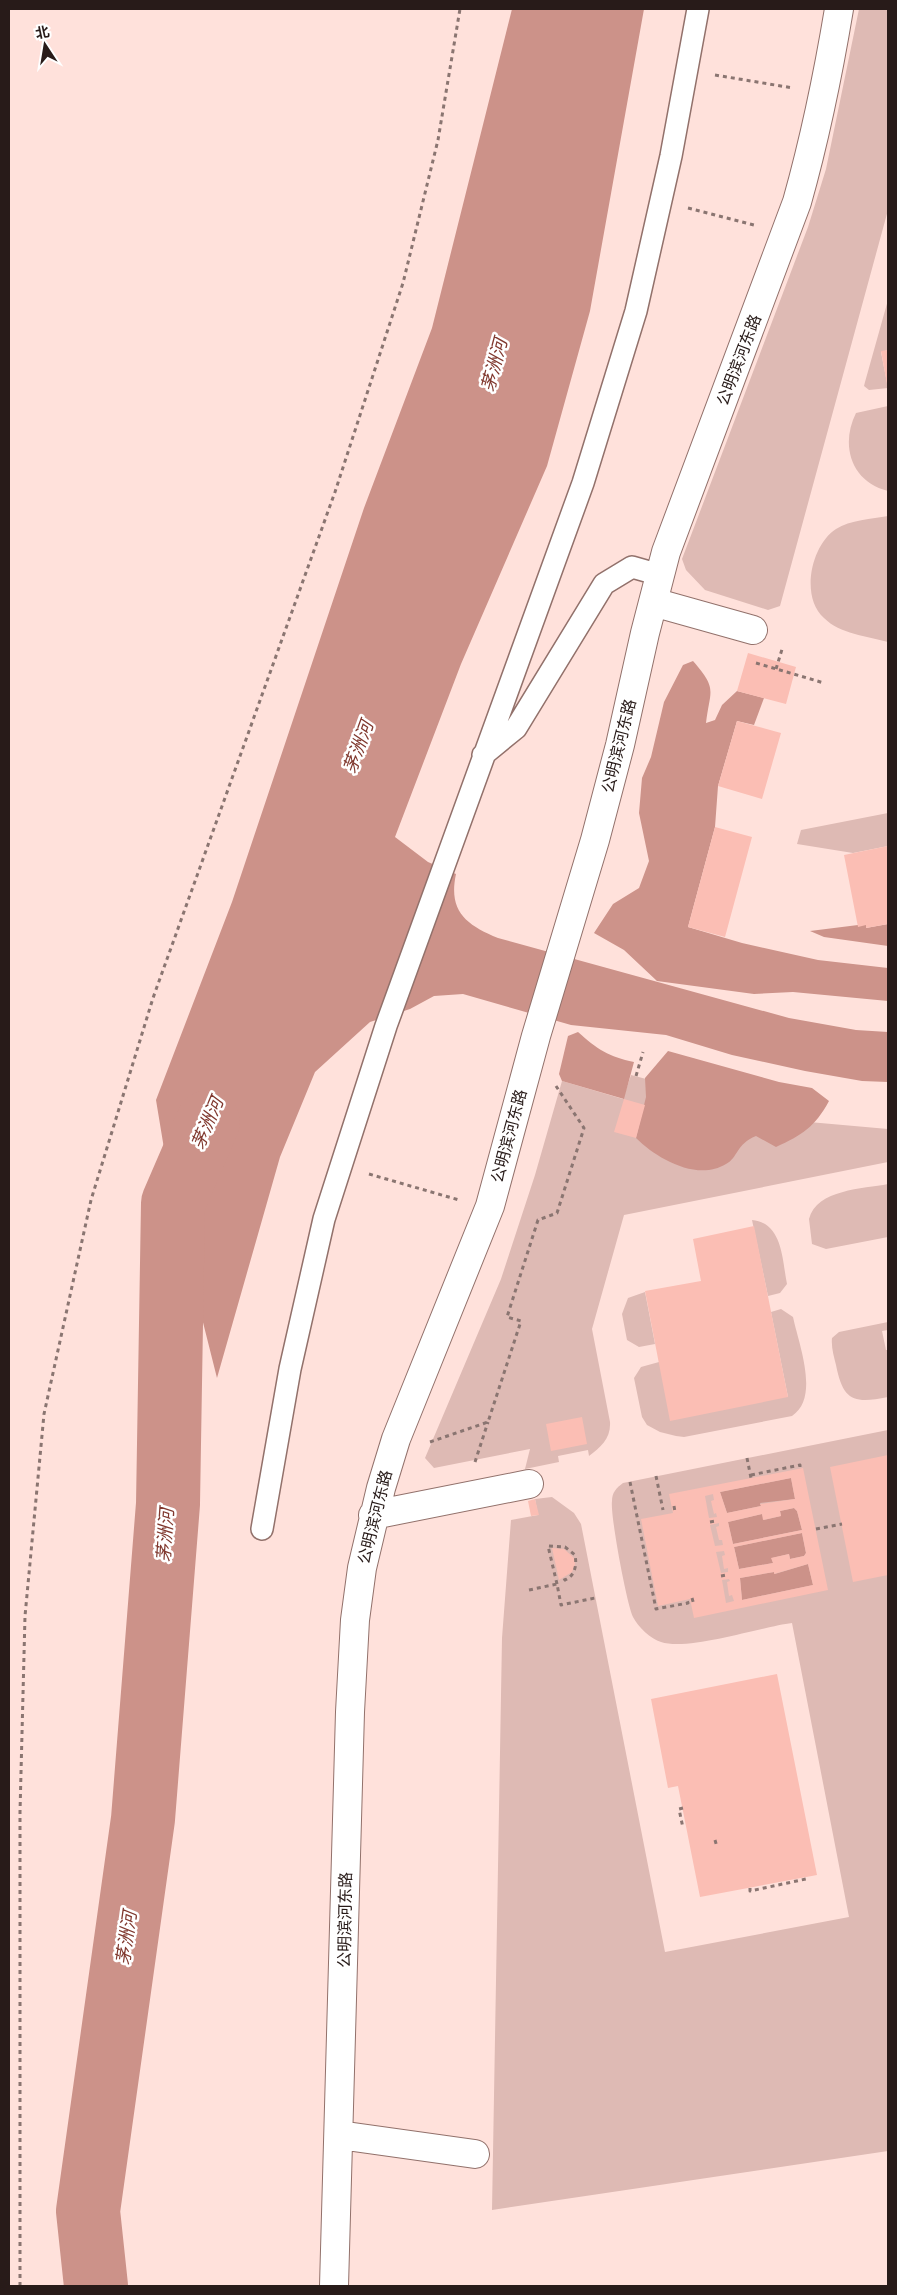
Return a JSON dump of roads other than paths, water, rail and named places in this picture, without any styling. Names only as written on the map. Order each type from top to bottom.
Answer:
[{"type":"street","points":[[262,1529],[290,1369],[324,1219],[386,1026],[583,483],[636,311],[698,9]]},
{"type":"street","name":"公明滨河东路","points":[[334,2286],[352,1675],[356,1611],[373,1515],[396,1439],[490,1206],[536,1036],[595,840],[618,754],[660,575],[685,498],[797,202],[812,150],[826,85],[839,9]]},
{"type":"street","points":[[483,755],[516,728],[604,584],[632,567],[660,575]]},
{"type":"street","points":[[653,602],[753,630]]},
{"type":"street","points":[[373,1515],[529,1484]]},
{"type":"street","points":[[339,2135],[475,2154]]},
{"type":"water","points":[[512,9],[644,9],[590,311],[547,466],[461,664],[395,837],[428,862],[456,874],[454,887],[457,907],[469,922],[487,933],[498,938],[789,1018],[856,1030],[888,1032],[888,1082],[862,1081],[805,1071],[732,1055],[666,1035],[571,1025],[463,994],[434,996],[410,1009],[370,1022],[315,1072],[280,1157],[217,1378],[173,1203],[156,1100],[232,902],[364,508],[432,328]]},
{"type":"water","points":[[791,1478],[795,1499],[760,1503],[761,1506],[727,1513],[720,1492]]},
{"type":"water","points":[[794,1508],[797,1511],[802,1530],[733,1544],[728,1522],[762,1514],[764,1520],[781,1516],[780,1511]]},
{"type":"water","points":[[802,1533],[806,1553],[804,1556],[790,1559],[789,1554],[772,1558],[773,1563],[739,1569],[734,1547]]},
{"type":"water","points":[[808,1564],[813,1585],[742,1600],[740,1578],[774,1572],[775,1574]]},
{"type":"waterway","name":"茅洲河","points":[[96,2286],[88,2211],[143,1819],[168,1504],[173,1203],[208,1122]]}]
